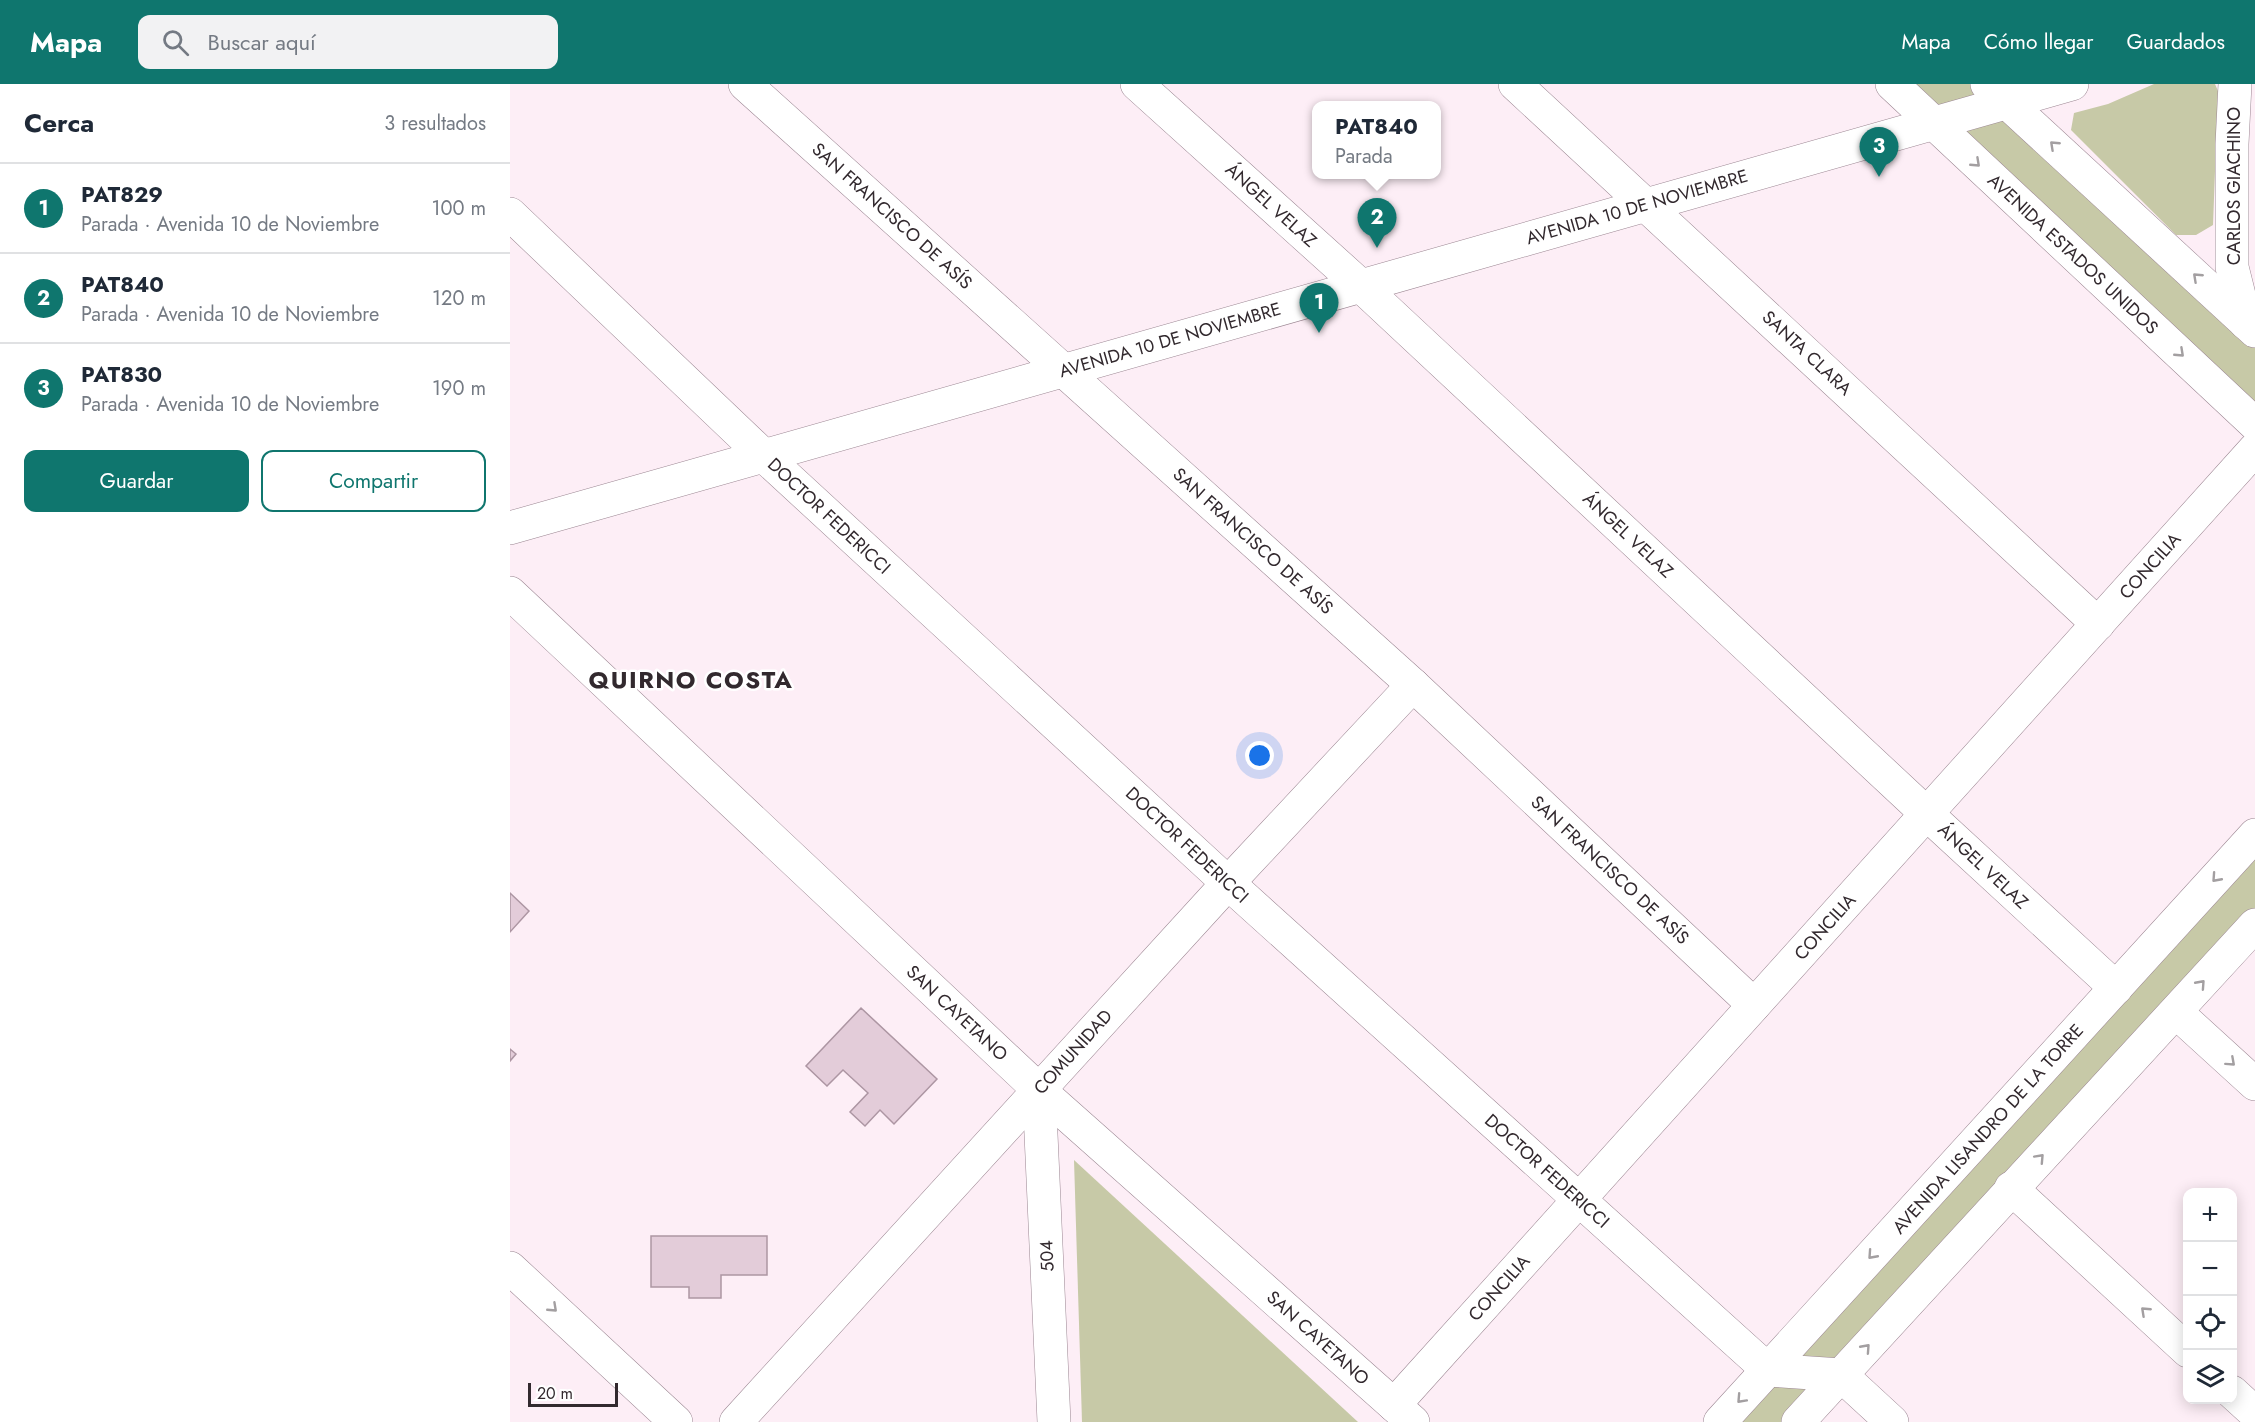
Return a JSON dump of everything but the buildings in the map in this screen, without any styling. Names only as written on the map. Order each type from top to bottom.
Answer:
[{"type":"street","name":"SAN FRANCISCO DE ASÍS","points":[[745,84],[1413,685],[1754,1005]]},
{"type":"street","name":"ÁNGEL VELAZ","points":[[1137,84],[1361,286],[2116,988]]},
{"type":"street","name":"SANTA CLARA","points":[[1515,84],[2098,624]]},
{"type":"street","name":"AVENIDA ESTADOS UNIDOS","points":[[1892,84],[2255,424]]},
{"type":"street","name":"AVENIDA 10 DE NOVIEMBRE","points":[[510,528],[1933,123],[1997,93],[2072,84]]},
{"type":"street","name":"CARLOS GIACHINO","points":[[2235,84],[2243,144],[2232,267],[2250,327]]},
{"type":"street","points":[[1997,93],[2250,327]]},
{"type":"street","name":"DOCTOR FEDERICCI","points":[[510,214],[764,456],[1228,883],[1768,1370]]},
{"type":"street","name":"CONCILIA","points":[[1404,1413],[1579,1200],[2255,449]]},
{"type":"street","name":"SAN CAYETANO","points":[[510,593],[1039,1090],[1404,1413]]},
{"type":"street","name":"COMUNIDAD","points":[[736,1422],[1228,883],[1413,685]]},
{"type":"street","name":"AVENIDA LISANDRO DE LA TORRE","points":[[1720,1422],[2255,835]]},
{"type":"street","points":[[1798,1422],[2255,925]]},
{"type":"street","points":[[2176,1012],[2255,1084]]},
{"type":"street","name":"504","points":[[1039,1090],[1054,1422]]},
{"type":"street","points":[[2012,1188],[2186,1350]]},
{"type":"street","points":[[510,1268],[676,1422]]},
{"type":"street","points":[[1768,1370],[1841,1375],[1892,1422]]},
{"type":"street","points":[[2237,1397],[2255,1413]]},
{"type":"green space","points":[[1892,84],[1987,84],[2255,331],[2255,424]]},
{"type":"green space","points":[[2154,84],[2215,84],[2218,91],[2213,225],[2196,235],[2176,235],[2071,130],[2074,113],[2108,104]]},
{"type":"green space","points":[[2255,835],[2255,925],[1798,1422],[1720,1422]]},
{"type":"green space","points":[[1074,1160],[1358,1422],[1082,1422]]},
{"type":"place","name":"PAT830","points":[[1879,177]]},
{"type":"place","name":"PAT840","points":[[1377,248]]},
{"type":"place","name":"PAT829","points":[[1319,333]]},
{"type":"district","name":"QUIRNO COSTA","points":[[691,680]]}]
